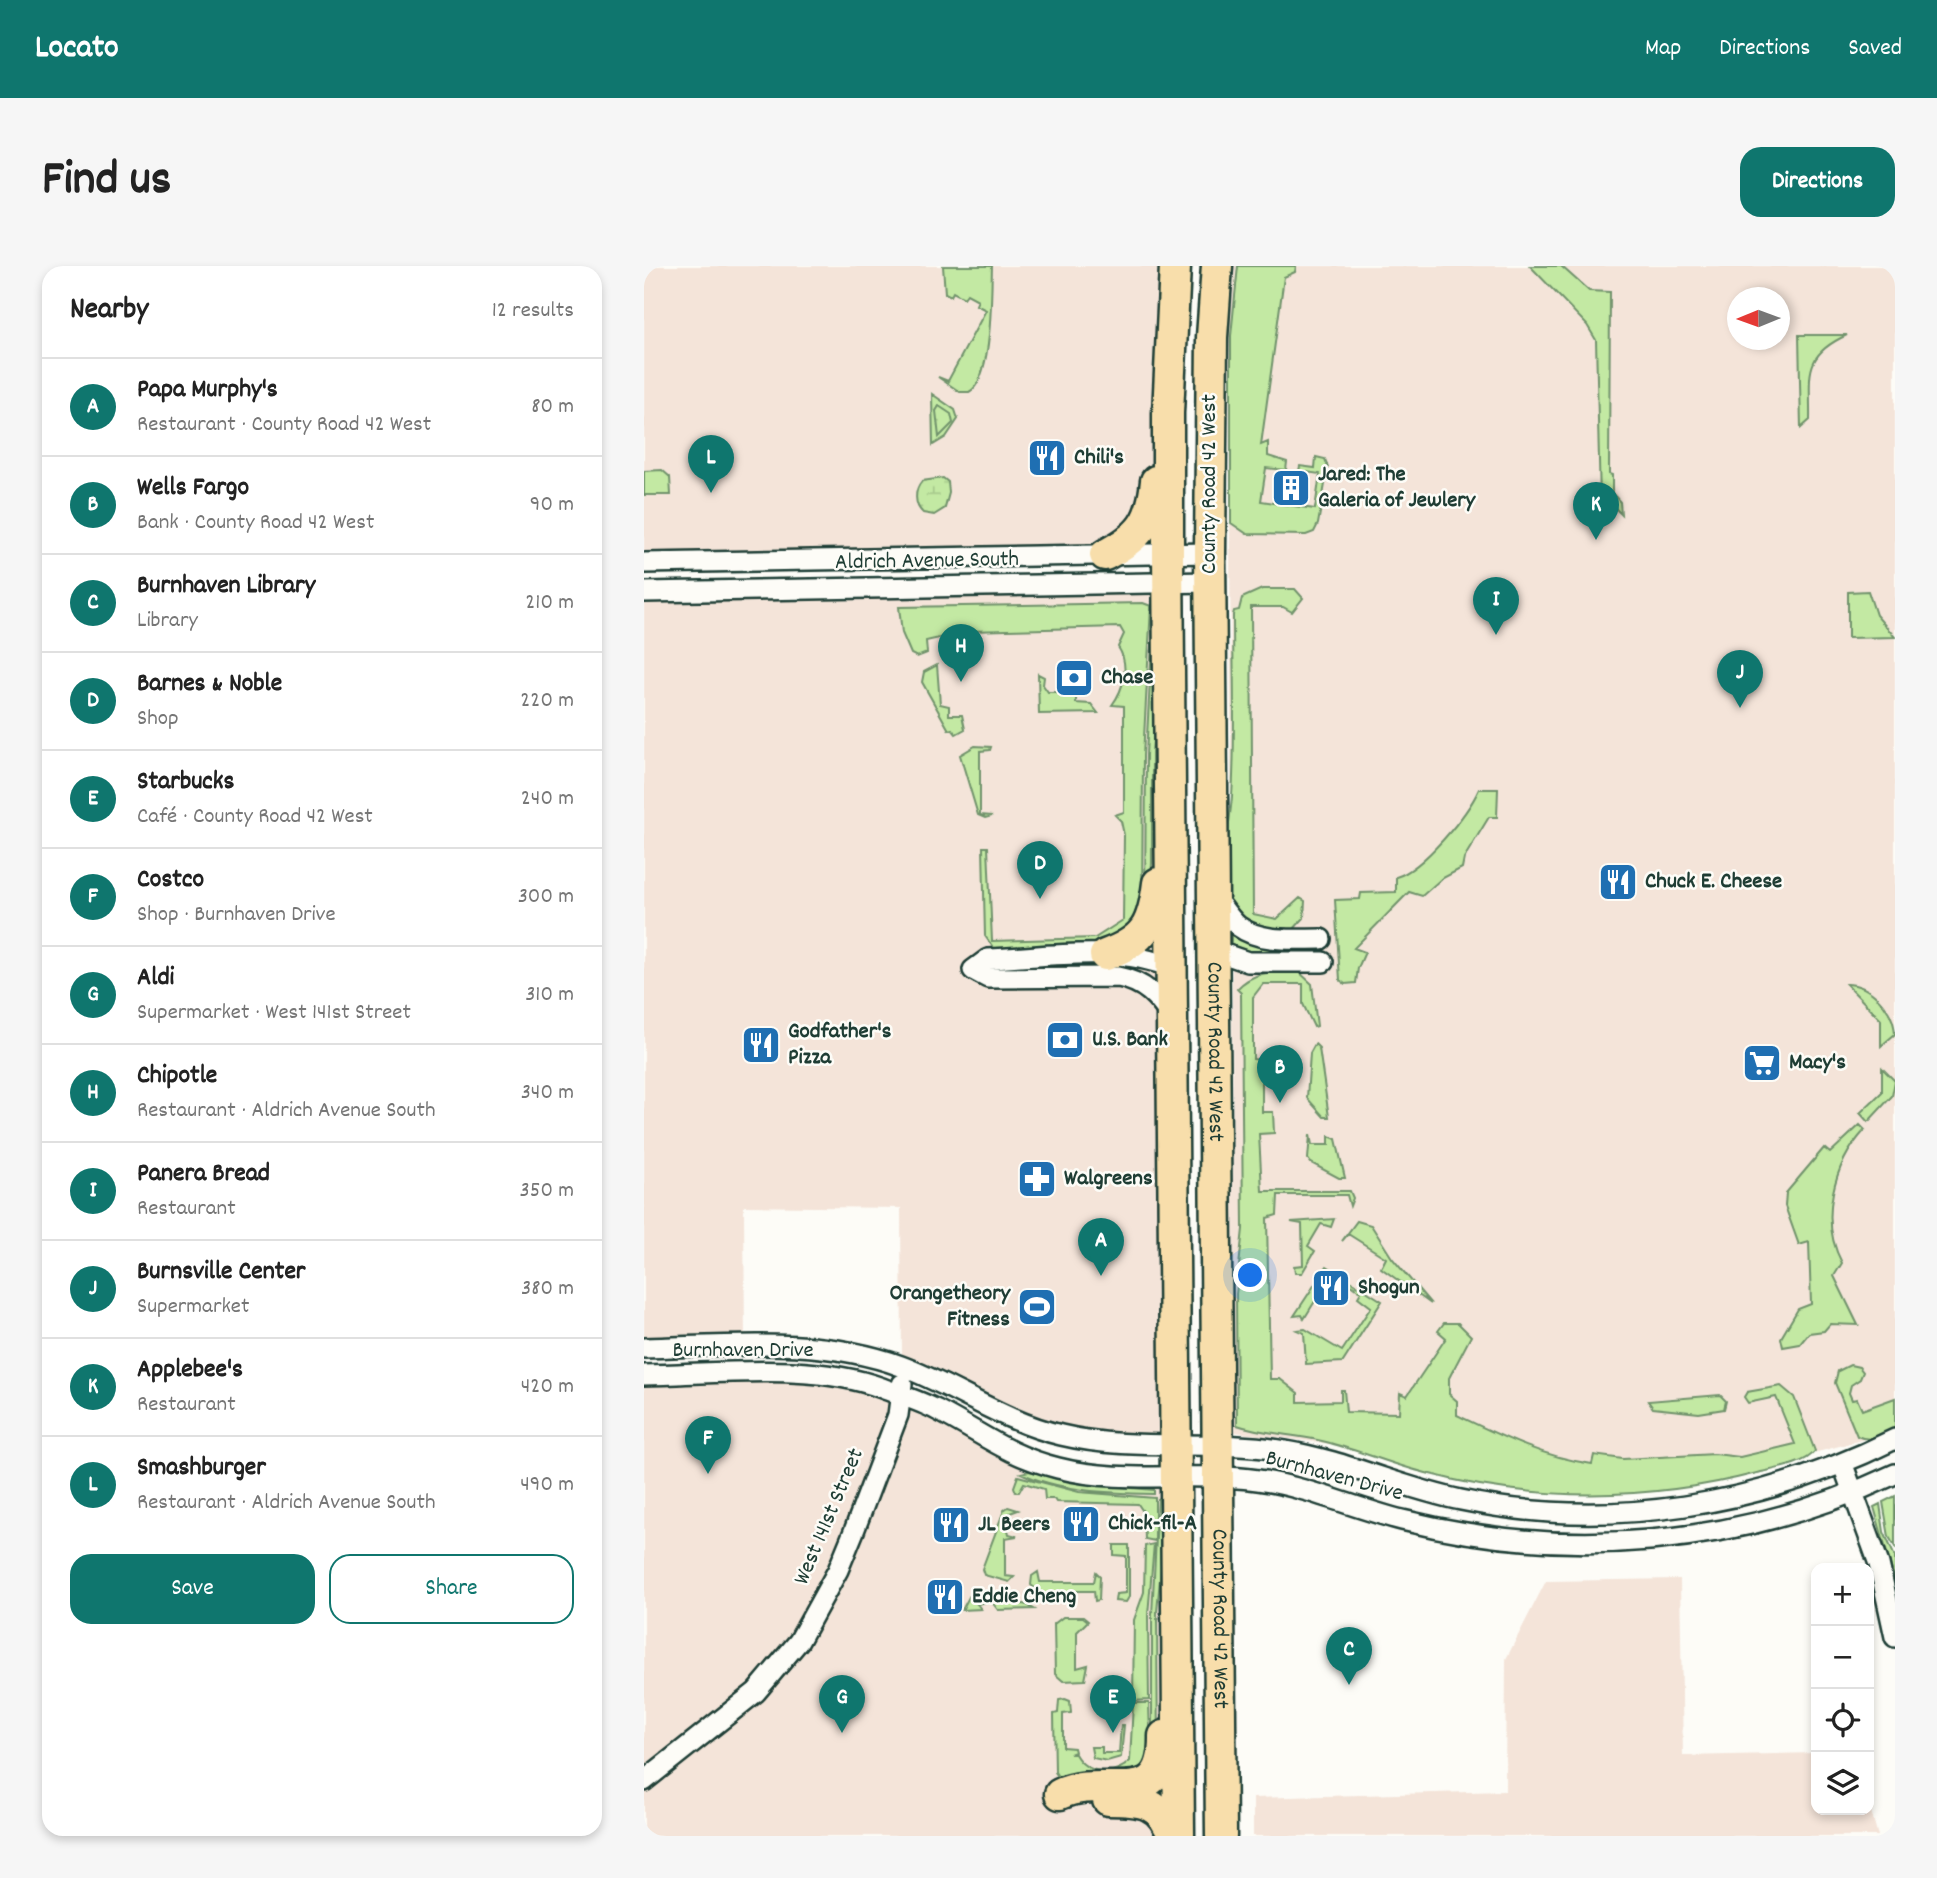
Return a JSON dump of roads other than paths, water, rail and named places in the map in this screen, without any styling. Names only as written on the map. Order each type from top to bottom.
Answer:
[{"type":"highway","name":"County Road 42 West","points":[[1175,266],[1170,334],[1168,583],[1179,1836]]},
{"type":"highway","name":"County Road 42 West","points":[[1217,266],[1212,337],[1210,568],[1221,1836]]},
{"type":"highway","points":[[1105,555],[1130,542],[1147,521],[1154,503],[1170,334]]},
{"type":"highway","points":[[1170,782],[1188,911],[1213,950]]},
{"type":"highway","points":[[1105,955],[1133,942],[1150,923],[1170,782]]},
{"type":"highway","points":[[1172,968],[1195,994],[1201,1011],[1214,1124]]},
{"type":"highway","points":[[1173,1836],[1164,1815],[1140,1801],[1075,1801],[1060,1794],[1075,1787],[1140,1786],[1151,1781],[1161,1768],[1164,1749],[1163,1631],[1178,1544]]},
{"type":"street","name":"Aldrich Avenue South","points":[[644,563],[1168,554],[1210,568]]},
{"type":"street","name":"Aldrich Avenue South","points":[[644,592],[1168,583],[1210,568]]},
{"type":"street","points":[[1212,894],[1238,926],[1257,935],[1276,939],[1321,939]]},
{"type":"street","points":[[1213,950],[1248,962],[1323,962]]},
{"type":"street","points":[[1172,968],[1156,961],[1105,955],[988,959],[973,970],[988,978],[1118,977],[1134,980],[1159,999],[1172,1019]]},
{"type":"street","name":"Burnhaven Drive","points":[[644,1348],[792,1346],[875,1358],[943,1383],[998,1412],[1059,1435],[1114,1444],[1217,1443],[1290,1451],[1462,1501],[1581,1513],[1668,1509],[1710,1503],[1843,1465],[1895,1439]]},
{"type":"street","name":"West 141st Street","points":[[644,1781],[756,1692],[799,1641],[838,1570],[898,1415],[902,1366]]},
{"type":"street","name":"Burnhaven Drive","points":[[644,1375],[794,1373],[879,1387],[935,1409],[1016,1456],[1082,1474],[1114,1478],[1218,1477],[1284,1486],[1401,1520],[1519,1541],[1627,1544],[1715,1533],[1764,1522],[1854,1494],[1895,1474]]},
{"type":"street","points":[[1843,1465],[1879,1564],[1895,1637]]},
{"type":"place","name":"Chili's","points":[[1047,458]]},
{"type":"place","name":"Jared: The Galeria of Jewlery","points":[[1291,488]]},
{"type":"place","name":"Smashburger","points":[[711,493]]},
{"type":"place","name":"Applebee's","points":[[1596,540]]},
{"type":"place","name":"Panera Bread","points":[[1496,635]]},
{"type":"place","name":"Chase","points":[[1074,678]]},
{"type":"place","name":"Chipotle","points":[[961,682]]},
{"type":"place","name":"Burnsville Center","points":[[1740,708]]},
{"type":"place","name":"Chuck E. Cheese","points":[[1618,882]]},
{"type":"place","name":"Barnes & Noble","points":[[1040,899]]},
{"type":"place","name":"U.S. Bank","points":[[1065,1040]]},
{"type":"place","name":"Godfather's Pizza","points":[[761,1045]]},
{"type":"place","name":"Macy's","points":[[1762,1063]]},
{"type":"place","name":"Wells Fargo","points":[[1280,1103]]},
{"type":"place","name":"Walgreens","points":[[1037,1179]]},
{"type":"place","name":"Papa Murphy's","points":[[1101,1276]]},
{"type":"place","name":"Shogun","points":[[1331,1288]]},
{"type":"place","name":"Orangetheory Fitness","points":[[1037,1307]]},
{"type":"place","name":"Costco","points":[[708,1474]]},
{"type":"place","name":"Chick-fil-A","points":[[1081,1524]]},
{"type":"place","name":"JL Beers","points":[[951,1525]]},
{"type":"place","name":"Eddie Cheng","points":[[945,1597]]},
{"type":"place","name":"Burnhaven Library","points":[[1349,1685]]},
{"type":"place","name":"Aldi","points":[[842,1733]]},
{"type":"place","name":"Starbucks","points":[[1113,1733]]}]
